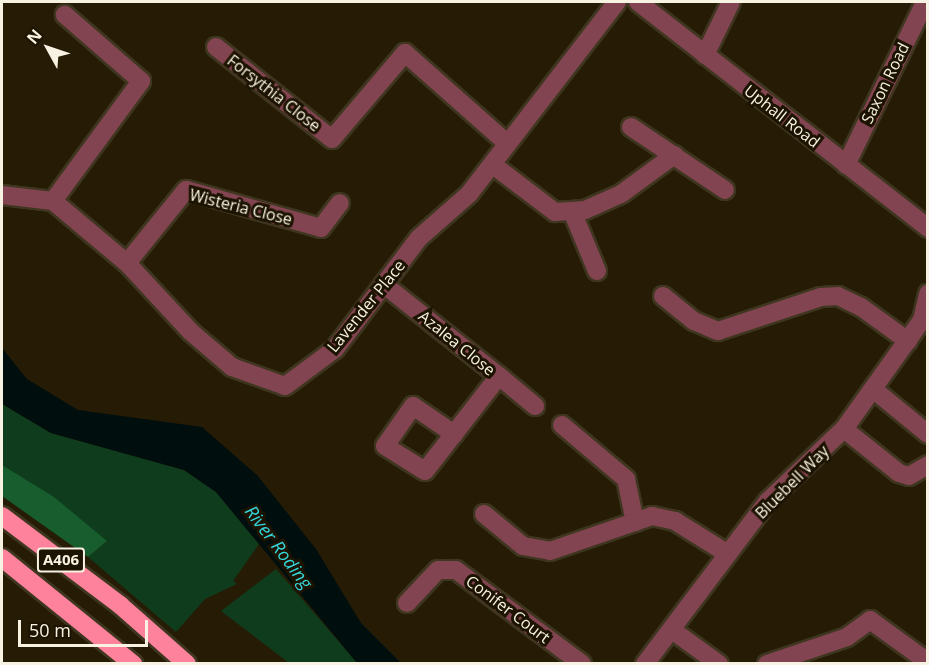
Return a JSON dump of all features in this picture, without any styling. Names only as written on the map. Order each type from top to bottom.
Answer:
[{"type":"highway","name":"A406","points":[[2,516],[120,604],[187,663]]},
{"type":"highway","name":"A406","points":[[2,558],[133,663]]},
{"type":"street","name":"Lavender Place","points":[[53,201],[127,263],[191,332],[232,367],[285,386],[335,349],[387,286],[419,238],[493,165],[617,2]]},
{"type":"street","name":"Uphall Road","points":[[638,2],[927,228]]},
{"type":"street","points":[[705,55],[731,2]]},
{"type":"street","name":"Saxon Road","points":[[846,165],[925,2]]},
{"type":"street","points":[[2,195],[53,201],[141,81],[65,15]]},
{"type":"street","name":"Forsythia Close","points":[[216,47],[332,139],[405,53],[508,144]]},
{"type":"street","points":[[631,127],[725,190]]},
{"type":"street","points":[[493,165],[555,212],[585,210],[621,194],[675,155]]},
{"type":"street","name":"Wisteria Close","points":[[127,263],[186,190],[321,228],[340,203]]},
{"type":"street","points":[[572,211],[597,271]]},
{"type":"street","name":"Azalea Close","points":[[387,286],[499,376],[454,434]]},
{"type":"street","name":"Bluebell Way","points":[[645,663],[768,501],[844,429],[922,320],[927,294]]},
{"type":"street","points":[[663,296],[694,321],[718,331],[821,297],[838,296],[908,341]]},
{"type":"street","points":[[499,376],[535,406]]},
{"type":"street","points":[[873,389],[927,434]]},
{"type":"street","points":[[562,425],[626,479],[635,522]]},
{"type":"street","points":[[844,429],[899,473],[909,476],[927,465]]},
{"type":"street","points":[[483,514],[523,546],[550,550],[652,516],[675,521],[728,554]]},
{"type":"street","name":"Conifer Court","points":[[406,603],[438,570],[456,570],[582,663]]},
{"type":"street","points":[[767,663],[847,637],[870,620],[923,661]]},
{"type":"street","points":[[672,630],[719,663]]},
{"type":"green space","points":[[2,404],[51,433],[184,470],[216,492],[259,544],[233,581],[237,584],[205,599],[176,632],[88,557],[107,541],[2,465]]},
{"type":"green space","points":[[2,465],[54,497],[107,541],[88,557],[2,496]]},
{"type":"green space","points":[[276,569],[357,663],[289,663],[221,611]]},
{"type":"water","name":"River Roding","points":[[2,348],[27,379],[78,410],[202,427],[257,475],[316,549],[361,623],[401,663],[357,663],[216,492],[184,470],[51,433],[2,404]]}]
